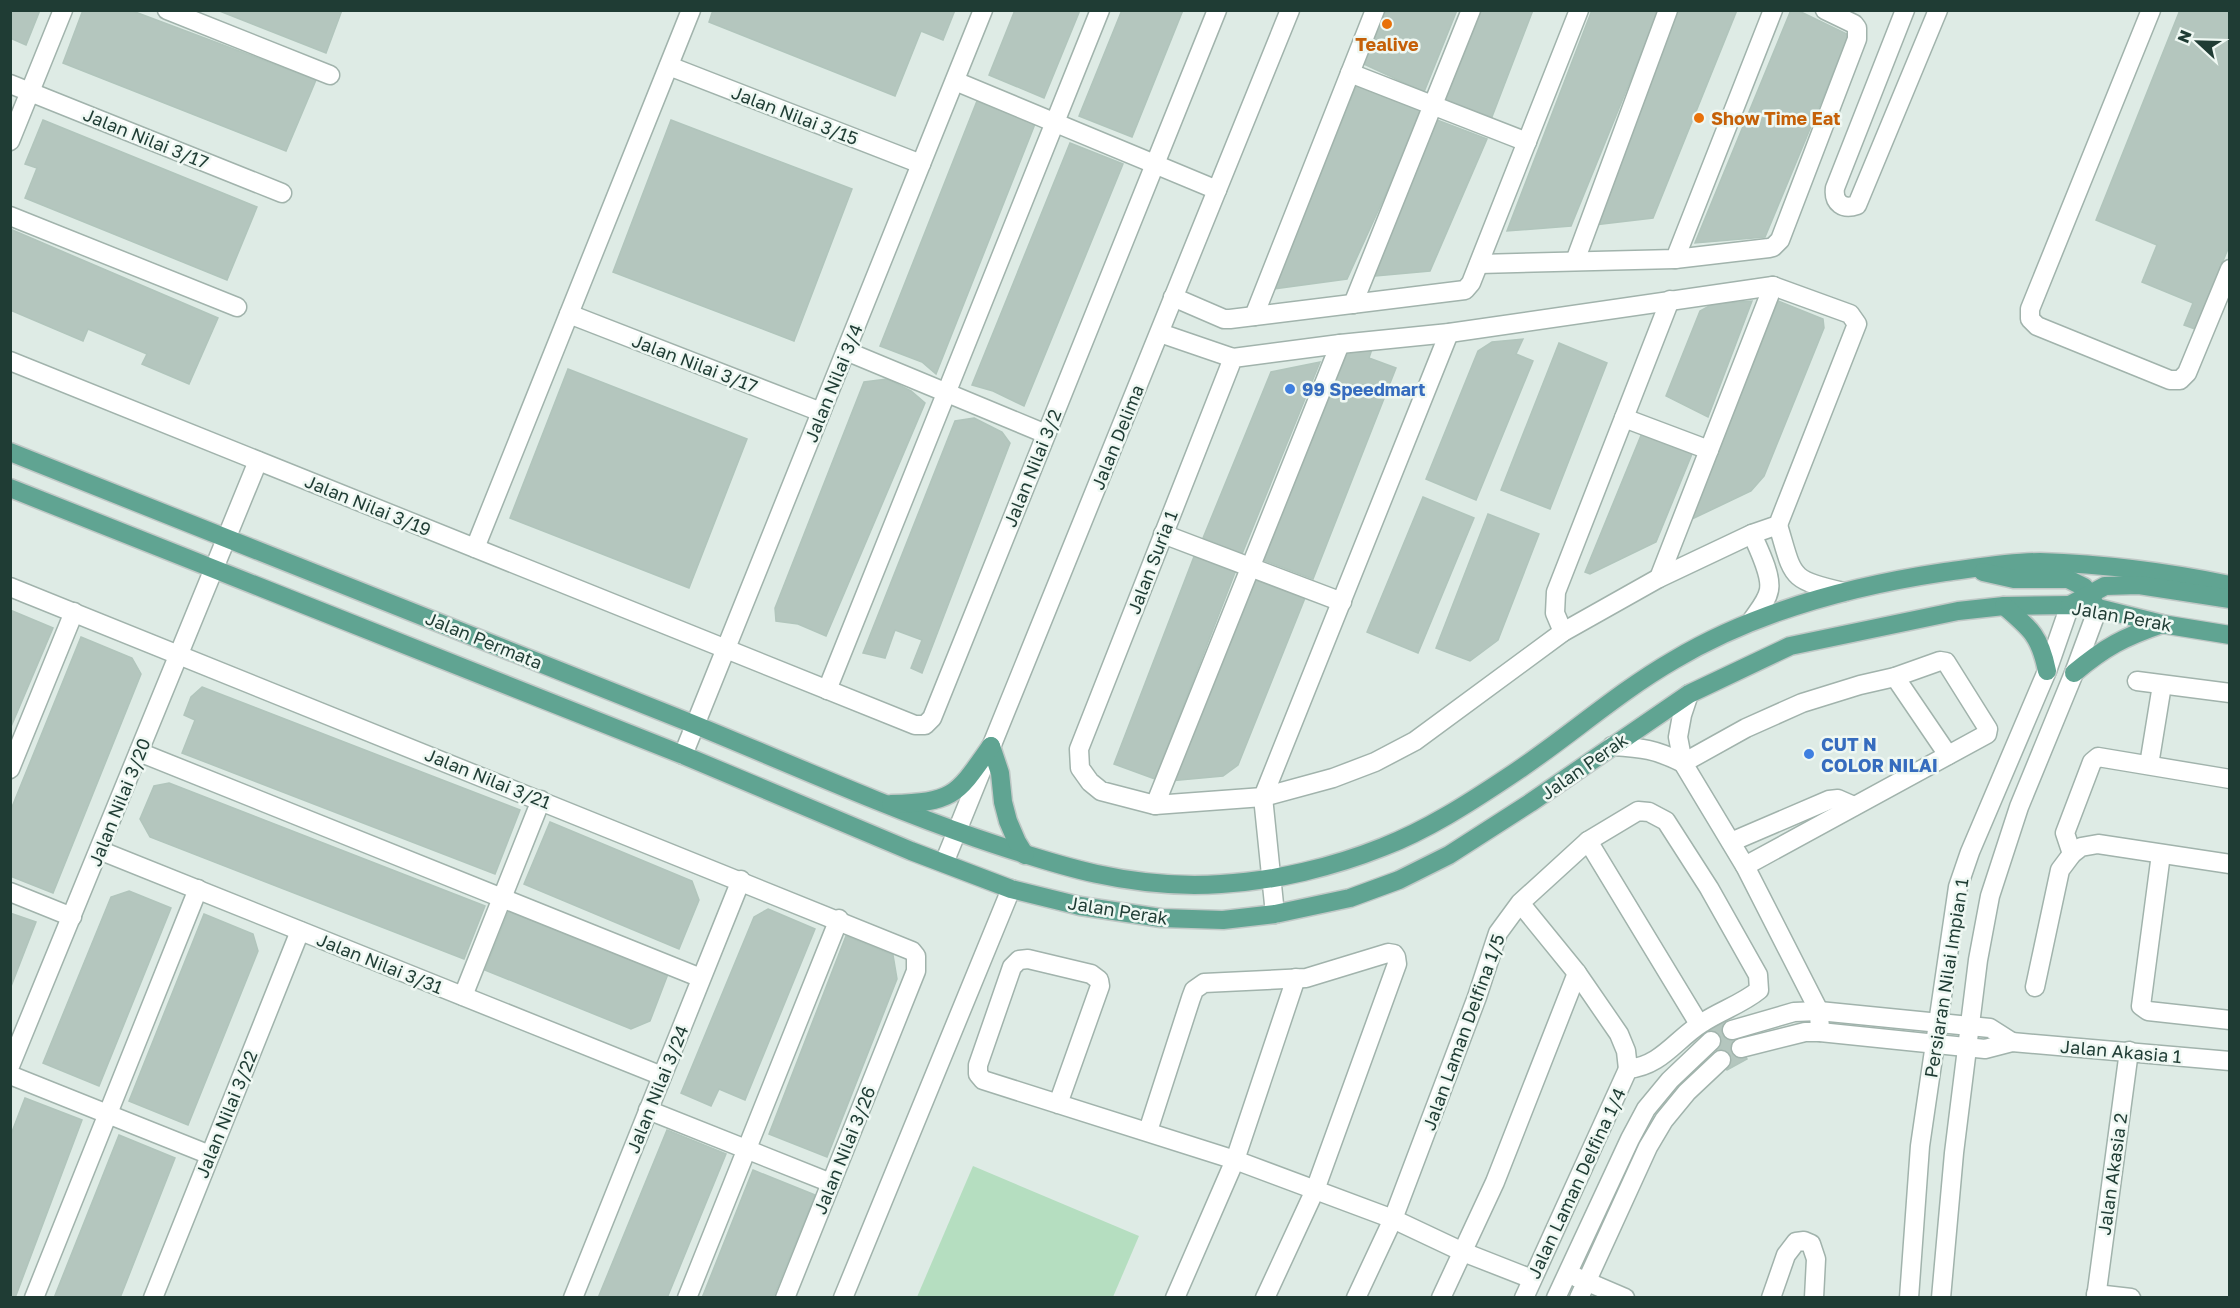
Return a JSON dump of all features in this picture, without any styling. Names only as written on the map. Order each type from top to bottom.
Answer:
[{"type":"main road","name":"Jalan Permata","points":[[10,452],[695,725],[884,804],[957,831]]},
{"type":"main road","name":"Jalan Permata","points":[[10,488],[683,755],[944,863]]},
{"type":"main road","name":"Jalan Perak","points":[[957,831],[1084,873],[1161,884],[1222,884],[1271,878],[1338,863],[1386,846],[1432,824],[1512,775],[1588,718],[1672,661],[1752,620],[1844,592],[1913,577],[1970,568],[2033,562],[2118,566],[2180,574],[2229,585]]},
{"type":"main road","points":[[1970,568],[2014,579],[2068,579],[2084,587],[2093,601],[2105,586],[2139,585],[2229,599]]},
{"type":"main road","name":"Jalan Perak","points":[[944,863],[1011,888],[1080,906],[1161,918],[1223,920],[1275,915],[1350,898],[1399,880],[1449,855],[1530,803],[1689,694],[1790,646],[1958,611],[2004,606],[2070,605],[2093,601],[2162,624],[2229,635]]},
{"type":"main road","points":[[2004,606],[2031,628],[2044,654],[2047,671]]},
{"type":"main road","points":[[2074,673],[2112,644],[2137,632],[2162,624]]},
{"type":"main road","points":[[884,804],[926,803],[945,797],[963,785],[991,747]]},
{"type":"main road","points":[[991,747],[1000,773],[1003,802],[1008,820],[1025,855]]},
{"type":"street","points":[[10,141],[63,10]]},
{"type":"street","points":[[167,10],[330,75]]},
{"type":"street","points":[[475,548],[692,10]]},
{"type":"street","name":"Jalan Nilai 3/4","points":[[683,755],[983,10]]},
{"type":"street","points":[[827,690],[1100,10]]},
{"type":"street","name":"Jalan Nilai 3/2","points":[[726,649],[915,725],[920,726],[929,722],[1217,10]]},
{"type":"street","name":"Jalan Delima","points":[[944,863],[1290,10]]},
{"type":"street","points":[[1254,316],[1375,10]]},
{"type":"street","points":[[1353,304],[1471,10]]},
{"type":"street","points":[[1173,297],[1227,319],[1465,290],[1471,283],[1479,264],[1579,10]]},
{"type":"street","points":[[1575,261],[1668,10]]},
{"type":"street","points":[[1675,258],[1773,10]]},
{"type":"street","points":[[1479,264],[1675,258],[1773,247],[1780,240],[1857,39],[1857,28],[1854,24],[1825,10]]},
{"type":"street","points":[[1905,10],[1835,188],[1834,195],[1843,207],[1850,208],[1857,205],[1938,10]]},
{"type":"street","points":[[2151,10],[2030,309],[2030,319],[2032,323],[2043,329],[2170,380],[2180,380],[2187,373],[2229,269]]},
{"type":"street","name":"Jalan Nilai 3/15","points":[[669,66],[921,164]]},
{"type":"street","points":[[1350,73],[1527,142]]},
{"type":"street","points":[[954,81],[1217,190]]},
{"type":"street","name":"Jalan Nilai 3/17","points":[[10,84],[282,193]]},
{"type":"street","points":[[10,216],[237,307]]},
{"type":"street","points":[[1659,578],[1773,286]]},
{"type":"street","points":[[1160,333],[1233,358],[1449,333],[1773,286],[1850,314],[1857,324],[1778,525],[1791,569],[1801,580],[1844,592]]},
{"type":"street","points":[[1563,632],[1555,614],[1556,592],[1670,300]]},
{"type":"street","name":"Jalan Nilai 3/17","points":[[569,314],[821,412]]},
{"type":"street","points":[[1275,915],[1263,797],[1449,333]]},
{"type":"street","points":[[1340,344],[1155,805],[1263,797],[1334,778],[1375,762],[1415,741],[1563,632],[1659,578],[1752,534],[1778,525]]},
{"type":"street","points":[[846,351],[1046,434]]},
{"type":"street","name":"Jalan Suria 1","points":[[1155,805],[1101,791],[1090,782],[1080,768],[1079,750],[1233,358]]},
{"type":"street","name":"Jalan Nilai 3/19","points":[[10,361],[726,649]]},
{"type":"street","points":[[1624,418],[1709,450]]},
{"type":"street","name":"Jalan Nilai 3/20","points":[[10,1066],[258,461]]},
{"type":"street","points":[[1163,534],[1341,602]]},
{"type":"street","points":[[1752,534],[1769,578],[1769,590],[1764,603],[1752,620]]},
{"type":"street","name":"Jalan Nilai 3/21","points":[[10,587],[838,919],[912,951],[918,964],[903,1003]]},
{"type":"street","name":"Persiaran Nilai Impian 1","points":[[1941,1298],[1954,1153],[1978,960],[1990,896],[2019,807],[2074,673],[2093,601]]},
{"type":"street","name":"Persiaran Nilai Impian 1","points":[[1909,1298],[1920,1146],[1961,879],[1970,852],[2047,671],[2070,605]]},
{"type":"street","points":[[10,769],[74,612]]},
{"type":"street","points":[[1683,763],[1746,729],[1802,704],[1860,685],[1895,677],[1940,661],[1946,662],[1988,729],[1988,734],[1745,866]]},
{"type":"street","points":[[1895,677],[1948,755]]},
{"type":"street","points":[[2137,681],[2229,693]]},
{"type":"street","points":[[2149,765],[2162,685]]},
{"type":"street","points":[[1689,694],[1678,737],[1683,763],[1745,866],[1819,1011],[1820,1032]]},
{"type":"street","points":[[1612,746],[1660,752],[1683,763]]},
{"type":"street","points":[[139,752],[701,978]]},
{"type":"street","points":[[2072,854],[2065,832],[2095,759],[2101,757],[2229,779]]},
{"type":"street","points":[[463,996],[542,800]]},
{"type":"street","points":[[1731,842],[1829,800],[1838,800],[1854,806]]},
{"type":"street","name":"Jalan Laman Delfina 1/5","points":[[1356,1298],[1393,1219],[1477,997],[1498,933],[1520,903],[1588,841],[1638,812],[1649,812],[1666,821],[1709,888],[1758,975],[1759,990],[1699,1024]]},
{"type":"street","points":[[1520,903],[1577,973],[1619,1034],[1626,1051],[1628,1070],[1643,1068],[1654,1062],[1699,1024],[1588,841]]},
{"type":"street","points":[[2035,987],[2057,879],[2060,870],[2072,854],[2081,847],[2098,844],[2229,864]]},
{"type":"street","name":"Jalan Nilai 3/31","points":[[99,850],[662,1076]]},
{"type":"street","points":[[2161,854],[2141,1006],[2148,1011],[2229,1020]]},
{"type":"street","name":"Jalan Nilai 3/24","points":[[573,1298],[741,880]]},
{"type":"street","points":[[843,1298],[1011,888]]},
{"type":"street","points":[[34,1298],[198,889]]},
{"type":"street","points":[[10,892],[72,917]]},
{"type":"street","points":[[687,1298],[838,919]]},
{"type":"street","name":"Jalan Nilai 3/22","points":[[153,1298],[300,931]]},
{"type":"street","points":[[1148,1131],[1194,990],[1204,983],[1306,978],[1388,953],[1394,954],[1397,964],[1315,1190],[1265,1298]]},
{"type":"street","points":[[1058,1104],[1099,992],[1099,980],[1091,974],[1028,959],[1018,960],[1012,967],[978,1065],[978,1074],[990,1082],[1058,1104],[1148,1131],[1234,1160],[1393,1219],[1463,1252],[1532,1279]]},
{"type":"street","points":[[1441,1298],[1496,1182],[1577,973]]},
{"type":"street","points":[[1175,1298],[1234,1160],[1296,978]]},
{"type":"street","name":"Jalan Nilai 3/26","points":[[785,1298],[903,1003]]},
{"type":"street","points":[[1732,1030],[1794,1012],[1819,1011],[1990,1028],[2012,1042]]},
{"type":"street","points":[[1741,1048],[1805,1032],[1985,1049],[2012,1042]]},
{"type":"street","points":[[1556,1298],[1646,1109],[1670,1080],[1711,1041]]},
{"type":"street","name":"Jalan Akasia 1","points":[[2012,1042],[2229,1061]]},
{"type":"street","name":"Jalan Akasia 2","points":[[2096,1296],[2129,1052]]},
{"type":"street","points":[[1583,1289],[1648,1147],[1687,1092],[1721,1060]]},
{"type":"street","name":"Jalan Laman Delfina 1/4","points":[[1524,1298],[1628,1070]]},
{"type":"street","points":[[10,1075],[210,1155]]},
{"type":"street","points":[[648,1110],[831,1183]]},
{"type":"street","points":[[1771,1298],[1786,1255],[1796,1242],[1804,1241],[1811,1244],[1816,1259],[1814,1298]]},
{"type":"street","points":[[1566,1273],[1583,1289],[1625,1298]]},
{"type":"street","points":[[2096,1296],[2131,1298]]},
{"type":"green space","points":[[973,1166],[1139,1236],[1113,1297],[917,1297]]},
{"type":"building","points":[[10,10],[40,10],[26,45],[10,38]]},
{"type":"building","points":[[83,10],[130,10],[316,80],[286,151],[63,63]]},
{"type":"building","points":[[217,10],[342,10],[326,53]]},
{"type":"building","points":[[713,10],[955,10],[943,40],[921,31],[895,96],[709,22]]},
{"type":"building","points":[[1015,10],[1080,10],[1044,98],[989,75]]},
{"type":"building","points":[[1122,10],[1183,10],[1132,137],[1079,116]]},
{"type":"building","points":[[1386,10],[1457,10],[1424,92],[1364,64]]},
{"type":"building","points":[[1480,10],[1533,10],[1490,122],[1443,101]]},
{"type":"building","points":[[1592,10],[1659,10],[1571,226],[1507,231]]},
{"type":"building","points":[[1674,10],[1737,10],[1653,218],[1593,225]]},
{"type":"building","points":[[1791,10],[1797,10],[1849,35],[1765,237],[1695,243]]},
{"type":"building","points":[[2180,10],[2223,10],[2230,13],[2230,244],[2195,329],[2184,325],[2193,303],[2142,282],[2157,245],[2096,220]]},
{"type":"building","points":[[1357,84],[1424,110],[1347,279],[1273,289]]},
{"type":"building","points":[[977,101],[1035,124],[936,374],[922,362],[880,346]]},
{"type":"building","points":[[1429,117],[1487,139],[1430,271],[1365,277]]},
{"type":"building","points":[[43,120],[257,207],[227,280],[25,198],[37,168],[25,164]]},
{"type":"building","points":[[671,120],[852,189],[794,341],[613,272]]},
{"type":"building","points":[[1070,143],[1123,164],[1024,406],[993,391],[972,385]]},
{"type":"building","points":[[10,229],[218,318],[189,384],[142,364],[147,354],[88,329],[83,341],[10,310]]},
{"type":"building","points":[[1752,301],[1708,417],[1666,396],[1700,311],[1713,304]]},
{"type":"building","points":[[1778,301],[1823,319],[1824,328],[1764,476],[1751,491],[1692,519]]},
{"type":"building","points":[[1523,339],[1516,354],[1533,361],[1476,500],[1426,479],[1478,351],[1492,342]]},
{"type":"building","points":[[1559,343],[1607,363],[1550,509],[1501,490]]},
{"type":"building","points":[[1373,346],[1369,358],[1396,368],[1313,579],[1263,560],[1346,351]]},
{"type":"building","points":[[1320,362],[1242,554],[1203,538],[1271,372]]},
{"type":"building","points":[[568,369],[747,439],[689,588],[510,518]]},
{"type":"building","points":[[887,379],[911,391],[925,403],[826,636],[798,624],[776,621],[775,608],[864,382]]},
{"type":"building","points":[[974,418],[1002,432],[1010,443],[922,673],[911,668],[922,640],[895,630],[885,658],[863,653],[955,421]]},
{"type":"building","points":[[1642,433],[1692,454],[1656,542],[1590,574],[1585,572]]},
{"type":"building","points":[[1423,497],[1474,518],[1418,653],[1367,632]]},
{"type":"building","points":[[1488,514],[1539,534],[1498,640],[1470,661],[1436,648]]},
{"type":"building","points":[[1195,554],[1236,570],[1155,779],[1114,764]]},
{"type":"building","points":[[1252,577],[1305,598],[1238,765],[1223,776],[1170,781]]},
{"type":"building","points":[[10,610],[53,628],[10,729]]},
{"type":"building","points":[[81,637],[132,658],[141,674],[53,893],[10,876],[10,812]]},
{"type":"building","points":[[202,687],[520,810],[495,874],[182,753],[195,720],[184,715],[191,697]]},
{"type":"building","points":[[169,783],[485,906],[464,959],[150,837],[140,819],[154,786]]},
{"type":"building","points":[[550,822],[692,881],[699,900],[679,949],[524,884]]},
{"type":"building","points":[[129,891],[171,908],[99,1086],[43,1063],[111,897]]},
{"type":"building","points":[[768,909],[815,929],[745,1100],[719,1089],[711,1106],[681,1093],[754,917]]},
{"type":"building","points":[[509,910],[668,974],[650,1021],[631,1029],[485,970]]},
{"type":"building","points":[[10,913],[36,922],[10,989]]},
{"type":"building","points":[[204,914],[253,934],[258,951],[188,1125],[129,1101]]},
{"type":"building","points":[[846,936],[893,955],[897,979],[827,1157],[769,1134]]},
{"type":"building","points":[[1725,1018],[1747,1059],[1727,1070],[1705,1029]]},
{"type":"building","points":[[25,1098],[82,1120],[15,1298],[10,1298],[10,1137]]},
{"type":"building","points":[[667,1130],[726,1154],[667,1298],[598,1298]]},
{"type":"building","points":[[119,1135],[175,1158],[120,1298],[54,1298]]},
{"type":"building","points":[[753,1170],[815,1195],[773,1298],[702,1298]]},
{"type":"place","name":"Tealive","points":[[1387,24]]},
{"type":"place","name":"Show Time Eat","points":[[1699,118]]},
{"type":"place","name":"99 Speedmart","points":[[1290,389]]},
{"type":"place","name":"CUT N COLOR NILAI","points":[[1809,754]]}]
